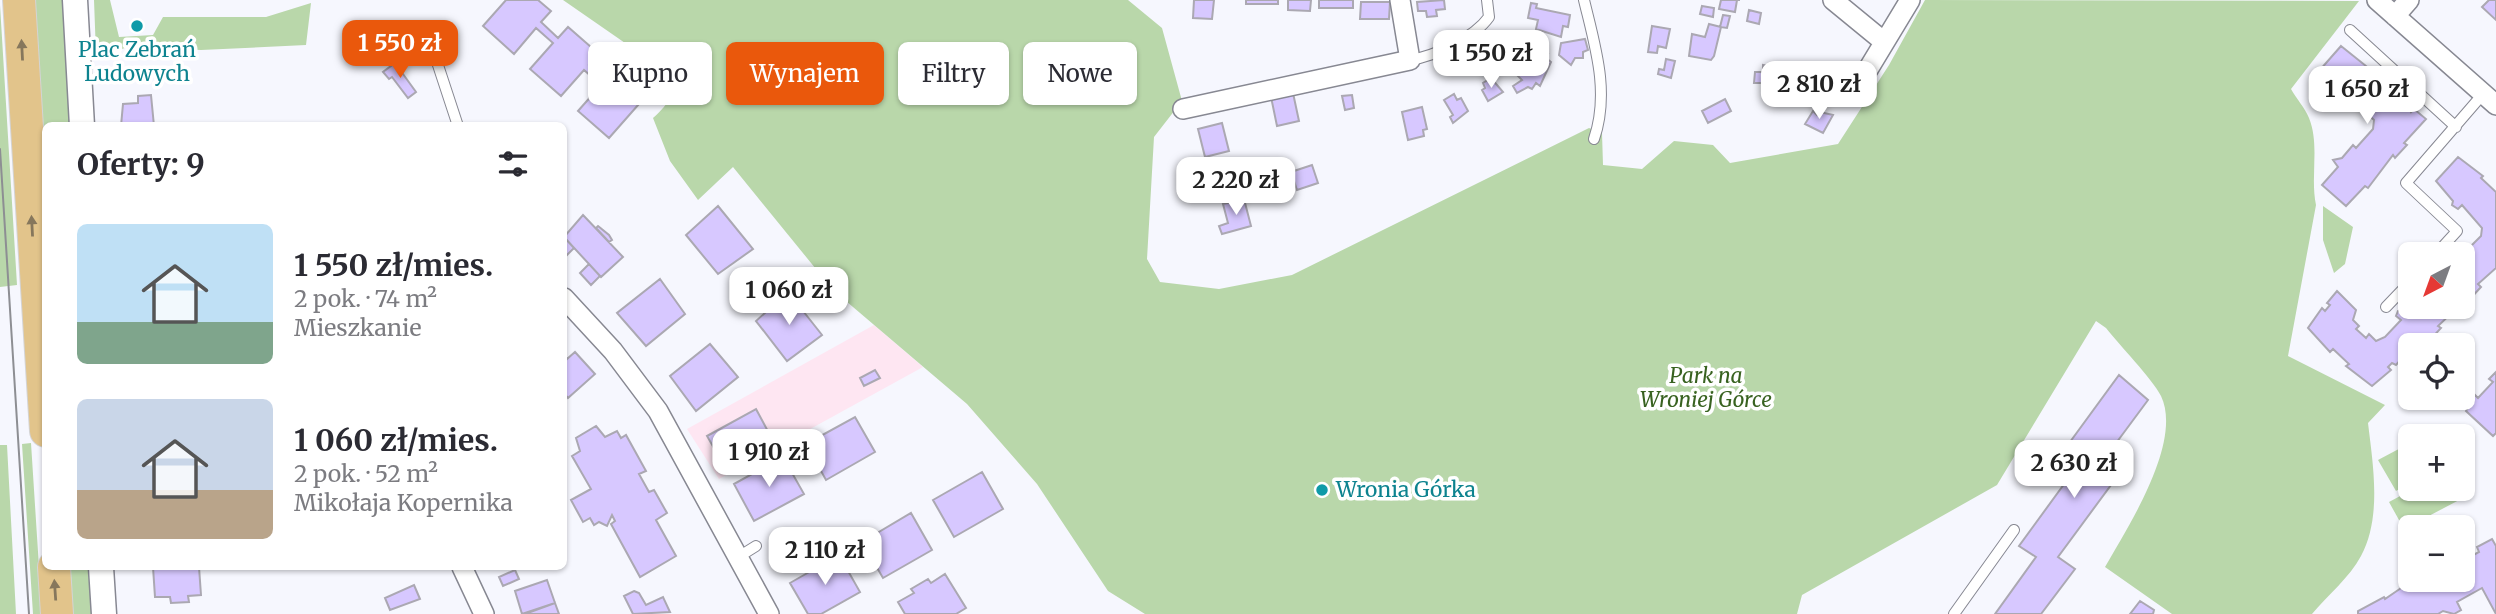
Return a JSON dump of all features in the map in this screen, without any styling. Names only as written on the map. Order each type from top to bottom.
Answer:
[{"type":"main road","points":[[19,0],[42,367]]},
{"type":"main road","points":[[54,570],[57,614]]},
{"type":"street","points":[[75,0],[82,122]]},
{"type":"street","points":[[1183,109],[1410,60],[1400,0]]},
{"type":"street","points":[[1833,0],[1882,41]]},
{"type":"street","points":[[1855,91],[1882,41],[1910,0]]},
{"type":"street","points":[[2377,0],[2490,99]]},
{"type":"street","points":[[2395,16],[2409,0]]},
{"type":"street","points":[[567,301],[613,351],[658,411],[748,551],[769,614]]},
{"type":"street","points":[[101,570],[104,614]]},
{"type":"street","points":[[464,570],[484,614]]},
{"type":"lane","points":[[1410,60],[1444,48],[1482,28],[1489,17],[1487,0]]},
{"type":"lane","points":[[1584,0],[1598,62],[1602,100],[1594,139]]},
{"type":"lane","points":[[2350,30],[2456,127]]},
{"type":"lane","points":[[436,59],[457,122]]},
{"type":"lane","points":[[2447,242],[2457,231],[2406,183],[2456,127],[2490,99]]},
{"type":"lane","points":[[2386,307],[2398,294]]},
{"type":"lane","points":[[1954,614],[2014,530]]},
{"type":"shaded area","points":[[874,325],[923,367],[719,479],[687,429]]},
{"type":"green space","points":[[35,0],[63,0],[70,122],[42,122]]},
{"type":"green space","points":[[94,0],[110,0],[119,37],[153,35],[163,17],[266,17],[311,3],[306,45],[201,50],[127,47],[102,57],[96,54]]},
{"type":"green space","name":"Park na Wroniej Górce","points":[[563,0],[1128,0],[1162,28],[1182,101],[1154,137],[1147,259],[1160,282],[1219,289],[1292,275],[1589,128],[1602,133],[1603,165],[1642,169],[1674,141],[1713,145],[1730,163],[1838,144],[1889,65],[1925,0],[2359,1],[2291,89],[2307,114],[2312,128],[2316,205],[2288,356],[2385,405],[2368,423],[2374,508],[2368,541],[2351,571],[2312,614],[2172,614],[2105,567],[2150,484],[2165,436],[2166,415],[2161,396],[2150,380],[2106,328],[2096,321],[1997,485],[1802,595],[1797,614],[1145,614],[1108,591],[1037,484],[967,404],[833,290],[733,167],[698,200],[670,161],[653,118],[665,105],[712,105],[712,42],[624,42]]},
{"type":"green space","points":[[0,5],[17,285],[0,287]]},
{"type":"green space","points":[[2323,206],[2353,227],[2345,264],[2334,273],[2323,240]]},
{"type":"green space","points":[[31,443],[42,614],[33,614],[22,444]]},
{"type":"green space","points":[[0,445],[7,445],[16,614],[0,614]]},
{"type":"green space","points":[[2398,449],[2398,490],[2396,491],[2378,460]]},
{"type":"green space","points":[[2398,497],[2398,501],[2457,501],[2431,515],[2398,515],[2398,518],[2389,502]]},
{"type":"green space","points":[[70,570],[93,570],[96,614],[73,614]]},
{"type":"building","points":[[506,0],[538,0],[551,11],[541,22],[558,38],[568,27],[588,44],[588,74],[584,70],[561,96],[530,69],[553,43],[536,28],[514,54],[483,26]]},
{"type":"building","points":[[1194,0],[1214,0],[1212,19],[1193,18]]},
{"type":"building","points":[[1246,0],[1278,0],[1278,4],[1246,4]]},
{"type":"building","points":[[1288,0],[1311,0],[1310,11],[1288,10]]},
{"type":"building","points":[[1319,0],[1353,0],[1353,8],[1319,8]]},
{"type":"building","points":[[1444,0],[1445,9],[1436,10],[1437,16],[1427,17],[1426,11],[1418,11],[1417,2]]},
{"type":"building","points":[[1721,0],[1737,0],[1735,12],[1719,9]]},
{"type":"building","points":[[2489,0],[2496,0],[2496,20],[2482,7]]},
{"type":"building","points":[[1361,2],[1390,2],[1389,19],[1360,19]]},
{"type":"building","points":[[1531,3],[1537,4],[1536,8],[1570,15],[1568,27],[1563,26],[1561,37],[1536,29],[1538,20],[1528,18]]},
{"type":"building","points":[[1702,6],[1714,8],[1713,17],[1700,14]]},
{"type":"building","points":[[1749,10],[1761,13],[1759,24],[1747,21]]},
{"type":"building","points":[[1723,15],[1730,16],[1727,28],[1720,27]]},
{"type":"building","points":[[1709,24],[1721,27],[1714,56],[1711,60],[1689,56],[1692,34],[1705,37]]},
{"type":"building","points":[[1652,26],[1670,29],[1666,48],[1658,46],[1657,53],[1648,52]]},
{"type":"building","points":[[1585,39],[1588,50],[1583,52],[1583,58],[1575,58],[1571,65],[1559,55],[1561,43]]},
{"type":"building","points":[[2341,46],[2366,66],[2364,68],[2400,101],[2403,98],[2411,112],[2414,109],[2426,119],[2404,143],[2407,145],[2395,158],[2393,155],[2368,188],[2365,186],[2346,206],[2322,185],[2338,167],[2333,160],[2342,158],[2353,145],[2356,148],[2373,129],[2374,120],[2345,94],[2342,98],[2334,96],[2336,91],[2319,71]]},
{"type":"building","points":[[1531,48],[1548,54],[1546,58],[1551,62],[1540,86],[1536,83],[1532,89],[1528,87],[1517,93],[1513,86],[1522,80],[1513,71],[1517,66],[1519,68]]},
{"type":"building","points":[[1666,59],[1675,61],[1671,78],[1658,74],[1659,69],[1664,70]]},
{"type":"building","points":[[395,63],[416,92],[408,98],[392,77],[389,79],[383,72]]},
{"type":"building","points":[[1763,65],[1794,70],[1794,83],[1754,83],[1755,72],[1763,72]]},
{"type":"building","points":[[1491,78],[1503,92],[1488,101],[1482,90],[1485,88],[1483,83]]},
{"type":"building","points":[[1293,93],[1299,121],[1277,126],[1271,97]]},
{"type":"building","points":[[1454,94],[1457,100],[1461,98],[1468,111],[1453,123],[1450,117],[1453,115],[1444,100]]},
{"type":"building","points":[[151,95],[154,122],[121,122],[123,104],[138,103],[138,96]]},
{"type":"building","points":[[1352,95],[1354,108],[1345,110],[1342,96]]},
{"type":"building","points":[[1725,99],[1731,111],[1708,123],[1702,111]]},
{"type":"building","points":[[588,100],[588,105],[638,105],[609,138],[578,111]]},
{"type":"building","points":[[1422,107],[1427,129],[1423,130],[1424,136],[1408,140],[1402,112]]},
{"type":"building","points":[[1813,111],[1817,115],[1820,112],[1833,115],[1823,133],[1805,124]]},
{"type":"building","points":[[1222,123],[1229,151],[1205,157],[1198,129]]},
{"type":"building","points":[[2458,157],[2483,176],[2481,178],[2496,192],[2496,268],[2478,284],[2481,287],[2475,294],[2475,242],[2481,236],[2482,228],[2462,205],[2458,209],[2452,205],[2453,201],[2436,181]]},
{"type":"building","points":[[1312,165],[1318,183],[1297,190],[1291,172]]},
{"type":"building","points":[[1223,167],[1229,189],[1214,193],[1208,171]]},
{"type":"building","points":[[1244,199],[1251,226],[1222,234],[1219,226],[1228,223],[1223,204]]},
{"type":"building","points":[[718,206],[753,249],[718,274],[686,235]]},
{"type":"building","points":[[583,215],[623,257],[601,277],[567,240],[567,234]]},
{"type":"building","points":[[598,226],[612,240],[609,242],[596,228]]},
{"type":"building","points":[[567,240],[574,248],[567,255]]},
{"type":"building","points":[[589,264],[600,276],[591,285],[580,273]]},
{"type":"building","points":[[660,279],[685,314],[646,346],[617,313]]},
{"type":"building","points":[[2337,291],[2356,310],[2353,320],[2359,326],[2356,329],[2366,338],[2369,334],[2376,341],[2385,337],[2400,319],[2445,319],[2438,326],[2441,328],[2436,333],[2398,333],[2398,363],[2396,365],[2392,363],[2388,367],[2391,370],[2372,386],[2346,366],[2349,364],[2333,349],[2330,352],[2308,328],[2322,308],[2325,311],[2330,305],[2327,303]]},
{"type":"building","points":[[788,292],[822,335],[787,361],[756,321]]},
{"type":"building","points":[[710,344],[738,377],[696,411],[670,376]]},
{"type":"building","points":[[575,352],[595,374],[568,398],[567,397],[567,359]]},
{"type":"building","points":[[875,370],[880,378],[864,386],[860,378]]},
{"type":"building","points":[[2496,372],[2496,433],[2493,436],[2466,411],[2475,410],[2475,395],[2478,398],[2493,382],[2489,379]]},
{"type":"building","points":[[2119,375],[2148,400],[2108,454],[2125,466],[2058,557],[2075,569],[2041,614],[1995,614],[2036,557],[2019,546],[2086,454],[2070,442]]},
{"type":"building","points":[[756,409],[771,437],[723,464],[707,436]]},
{"type":"building","points":[[855,417],[875,452],[826,480],[806,444]]},
{"type":"building","points":[[596,426],[605,437],[617,431],[621,438],[626,435],[646,471],[639,474],[649,492],[654,490],[667,513],[656,520],[676,556],[640,577],[611,524],[615,521],[612,515],[607,526],[599,522],[594,525],[590,518],[583,522],[571,500],[591,489],[572,456],[580,451],[576,438]]},
{"type":"building","points":[[783,457],[804,494],[754,521],[734,484]]},
{"type":"building","points":[[982,472],[1003,509],[954,537],[933,500]]},
{"type":"building","points":[[911,513],[932,550],[883,578],[862,542]]},
{"type":"building","points":[[2492,539],[2496,546],[2496,614],[2482,588],[2475,592],[2475,554],[2479,552],[2477,547]]},
{"type":"building","points":[[839,555],[860,592],[821,614],[808,614],[790,583]]},
{"type":"building","points":[[153,570],[199,570],[201,595],[188,596],[189,602],[171,603],[170,597],[155,597]]},
{"type":"building","points":[[515,570],[519,579],[503,586],[499,577]]},
{"type":"building","points":[[945,574],[966,608],[956,614],[905,614],[898,602],[914,593],[911,589],[928,579],[931,583]]},
{"type":"building","points":[[547,580],[555,603],[522,614],[515,591]]},
{"type":"building","points":[[414,585],[420,599],[390,610],[385,598]]},
{"type":"building","points":[[2398,590],[2475,592],[2457,602],[2461,610],[2454,614],[2443,611],[2438,614],[2358,614],[2358,611],[2384,597],[2385,599]]},
{"type":"building","points":[[634,591],[639,593],[646,605],[663,597],[670,612],[633,614],[624,596]]},
{"type":"building","points":[[2140,601],[2154,610],[2153,614],[2130,614]]},
{"type":"building","points":[[555,603],[559,614],[525,614]]},
{"type":"tram line","points":[[0,149],[29,614]]},
{"type":"place","name":"Plac Zebrań Ludowych","points":[[137,26]]},
{"type":"place","name":"Wronia Górka","points":[[1322,490]]}]
